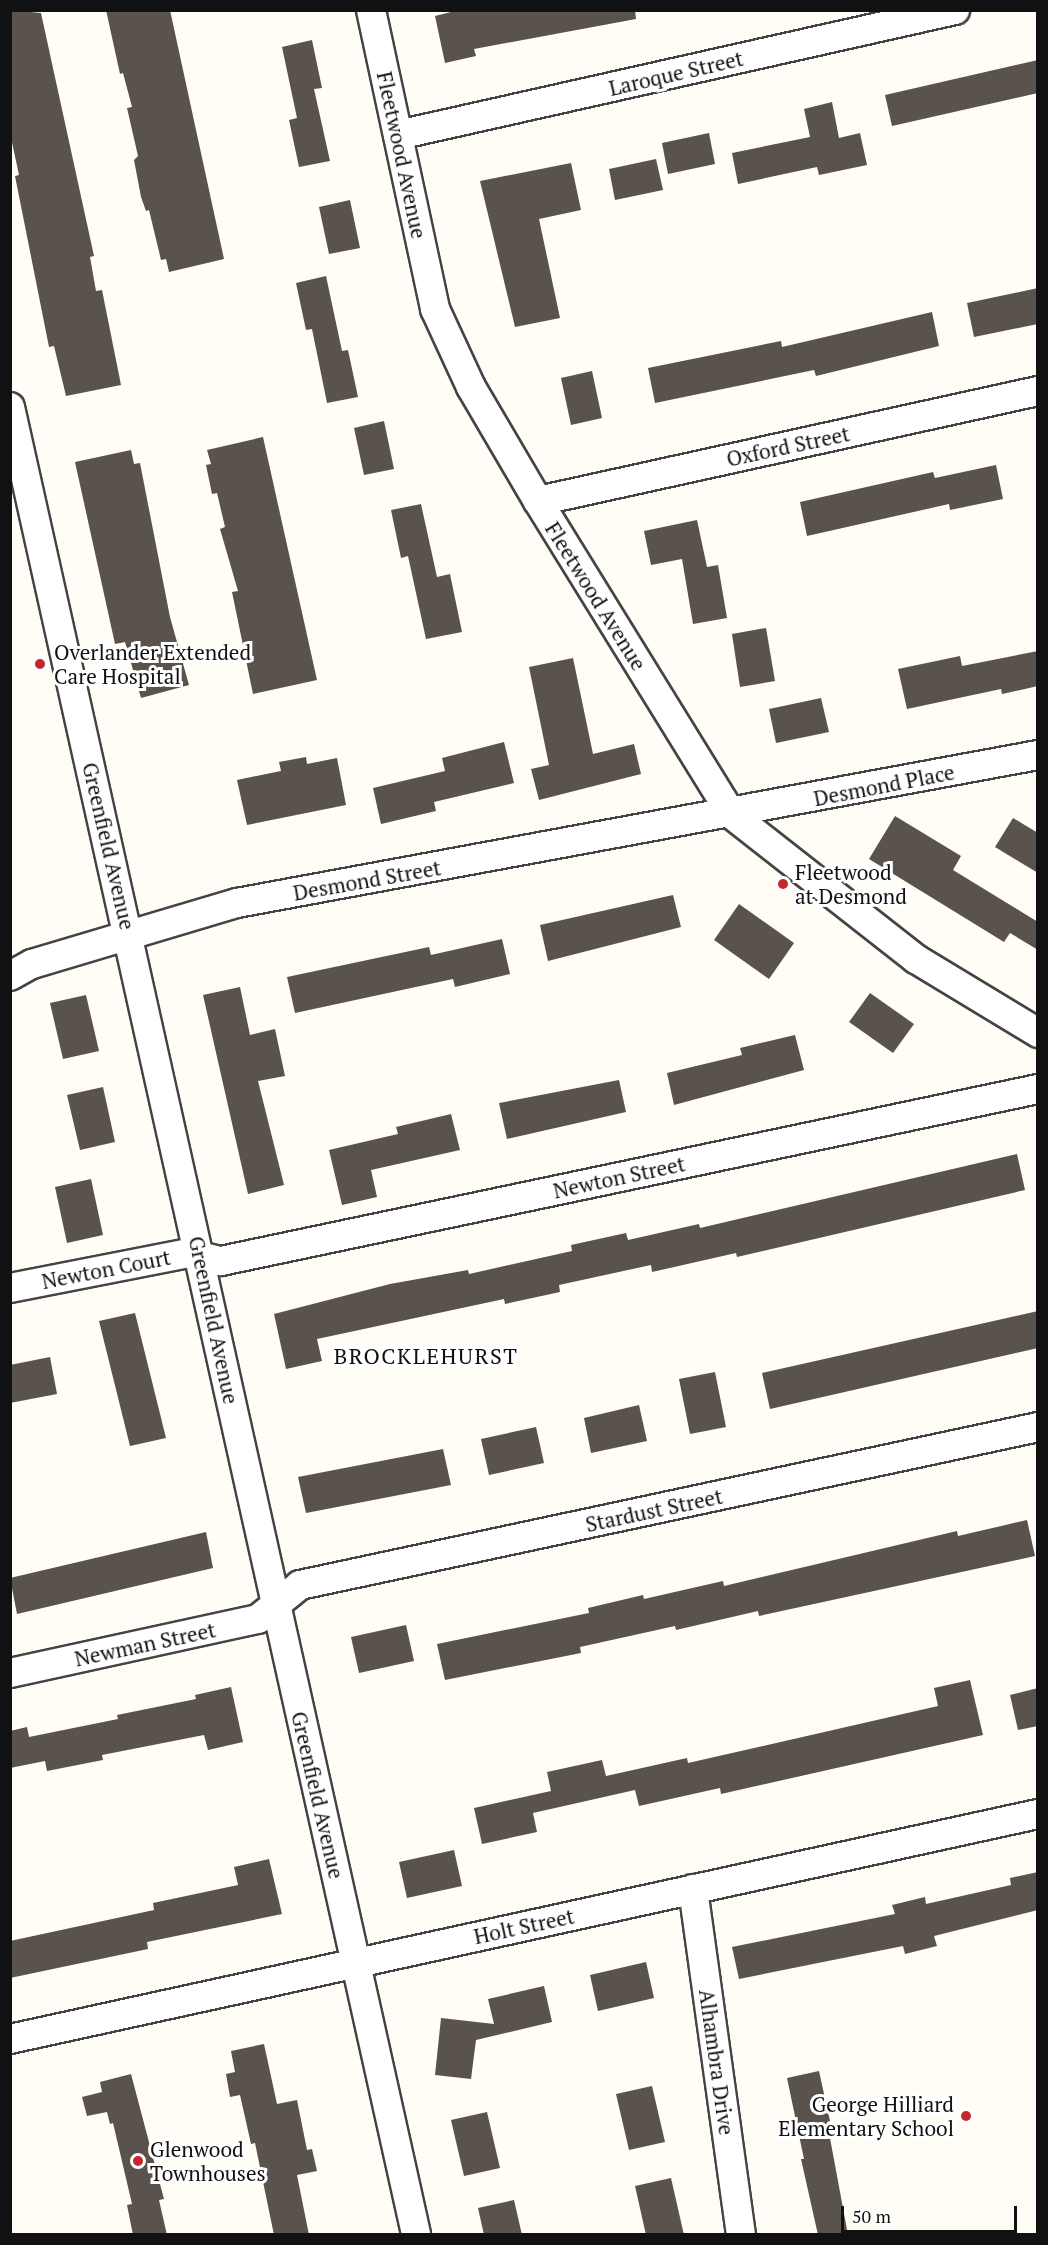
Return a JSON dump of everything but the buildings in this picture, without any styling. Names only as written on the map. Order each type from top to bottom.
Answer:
[{"type":"street","name":"Fleetwood Avenue","points":[[371,10],[435,309],[471,387],[538,501],[731,814],[916,958],[1038,1033]]},
{"type":"street","name":"Laroque Street","points":[[398,135],[955,10]]},
{"type":"street","name":"Oxford Street","points":[[538,501],[1038,391]]},
{"type":"street","name":"Greenfield Avenue","points":[[10,407],[130,936],[416,2235]]},
{"type":"street","name":"Desmond Place","points":[[731,814],[1038,755]]},
{"type":"street","name":"Desmond Street","points":[[10,976],[32,964],[237,903],[731,814]]},
{"type":"street","name":"Newton Street","points":[[201,1256],[220,1261],[1038,1089]]},
{"type":"street","name":"Newton Court","points":[[10,1288],[188,1253],[201,1256]]},
{"type":"street","name":"Stardust Street","points":[[276,1605],[300,1585],[1038,1427]]},
{"type":"street","name":"Newman Street","points":[[10,1673],[258,1619],[276,1605]]},
{"type":"street","name":"Holt Street","points":[[10,2039],[1038,1814]]},
{"type":"street","name":"Alhambra Drive","points":[[693,1889],[741,2235]]},
{"type":"place","name":"Overlander Extended Care Hospital","points":[[40,664]]},
{"type":"place","name":"Fleetwood at Desmond","points":[[783,884]]},
{"type":"place","name":"George Hilliard Elementary School","points":[[966,2116]]},
{"type":"place","name":"Glenwood Townhouses","points":[[138,2161]]},
{"type":"district","name":"BROCKLEHURST","points":[[426,1356]]}]
